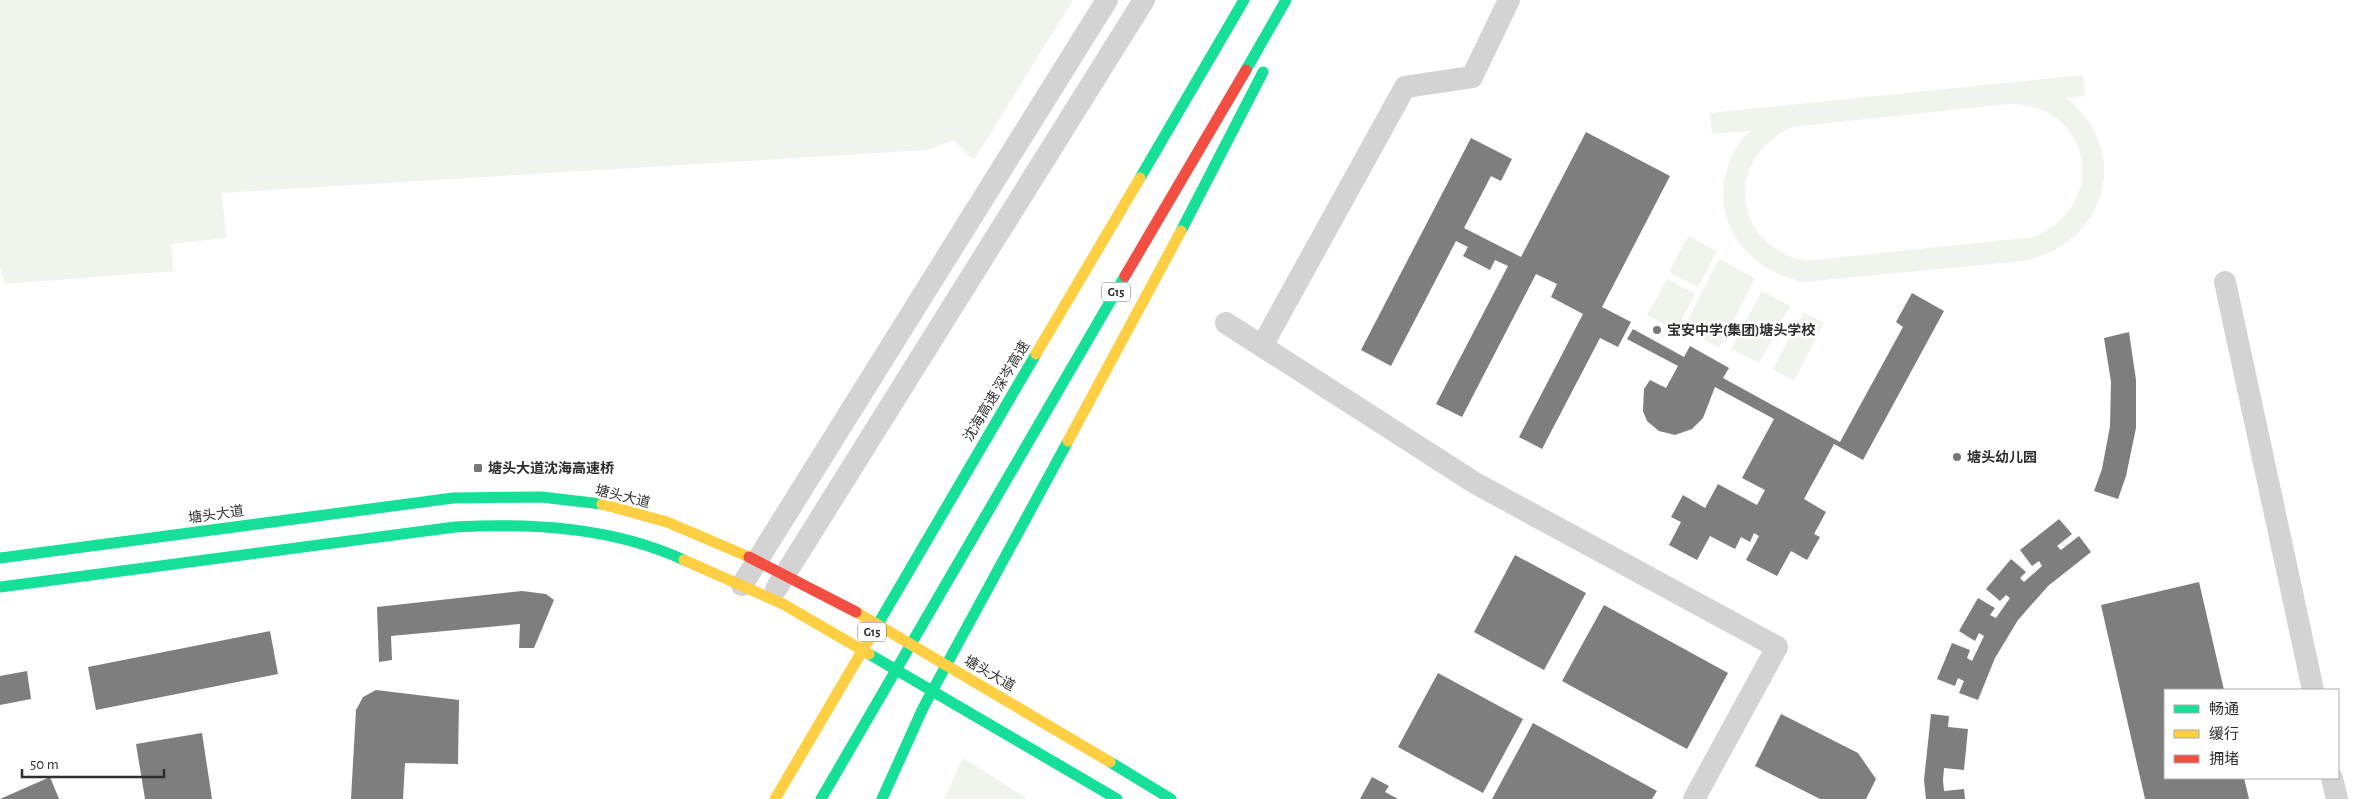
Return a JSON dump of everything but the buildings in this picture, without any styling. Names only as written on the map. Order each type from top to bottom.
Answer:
[{"type":"main road","name":"沈海高速 深岑高速","points":[[776,799],[911,564],[1244,0]]},
{"type":"main road","name":"G15","points":[[821,799],[1286,0]]},
{"type":"main road","points":[[1290,18],[1298,0]]},
{"type":"main road","points":[[882,799],[907,742],[1172,249],[1268,61]]},
{"type":"main road","name":"塘头大道","points":[[0,558],[453,498],[510,496],[567,499],[626,510],[681,528],[758,560],[786,574],[1082,744],[1171,799]]},
{"type":"main road","points":[[0,587],[455,527],[510,524],[563,527],[618,538],[672,554],[770,598],[837,634],[1117,799]]},
{"type":"street","points":[[742,585],[1107,0]]},
{"type":"street","points":[[770,598],[1144,0]]},
{"type":"street","points":[[1262,346],[1405,87],[1472,77],[1509,0]]},
{"type":"street","points":[[2225,282],[2313,689]]},
{"type":"street","points":[[1226,323],[1475,483],[1777,648],[1694,799]]},
{"type":"street","points":[[2332,779],[2337,799]]},
{"type":"shaded area","points":[[0,0],[1073,0],[974,160],[953,140],[928,150],[222,193],[226,238],[171,244],[174,271],[4,284],[0,268]]},
{"type":"shaded area","points":[[2083,75],[2085,96],[2066,98],[2087,120],[2100,143],[2104,168],[2101,193],[2091,216],[2075,236],[2052,251],[2024,261],[1803,282],[1777,273],[1756,260],[1739,243],[1728,223],[1723,201],[1725,178],[1733,154],[1749,131],[1712,134],[1710,113]],"holes":[[[2008,104],[2036,108],[2058,120],[2073,137],[2081,157],[2082,180],[2075,202],[2059,221],[2035,237],[1805,261],[1780,252],[1762,237],[1750,219],[1745,199],[1747,179],[1755,159],[1770,141],[1792,127]]]},
{"type":"shaded area","points":[[1688,236],[1717,251],[1698,287],[1669,272]]},
{"type":"shaded area","points":[[1719,259],[1755,278],[1719,348],[1683,329]]},
{"type":"shaded area","points":[[1667,279],[1695,294],[1676,330],[1647,315]]},
{"type":"shaded area","points":[[1762,291],[1790,306],[1759,363],[1731,349]]},
{"type":"shaded area","points":[[1803,312],[1824,323],[1794,381],[1773,369]]},
{"type":"shaded area","points":[[963,758],[1028,799],[944,799]]},
{"type":"traffic: fast","points":[[1140,178],[1244,0]]},
{"type":"traffic: fast","points":[[1246,70],[1286,0]]},
{"type":"traffic: fast","points":[[1181,231],[1263,72]]},
{"type":"traffic: fast","points":[[821,799],[1125,276]]},
{"type":"traffic: fast","points":[[868,641],[1036,354]]},
{"type":"traffic: fast","points":[[882,799],[923,708],[1068,441]]},
{"type":"traffic: fast","points":[[0,558],[453,498],[541,497],[602,504]]},
{"type":"traffic: fast","points":[[0,587],[455,527],[543,527],[600,534],[629,540],[684,560]]},
{"type":"traffic: fast","points":[[869,654],[1117,799]]},
{"type":"traffic: fast","points":[[1110,762],[1171,799]]},
{"type":"traffic: slow","points":[[1036,354],[1140,178]]},
{"type":"traffic: slow","points":[[1068,441],[1181,231]]},
{"type":"traffic: slow","points":[[602,504],[667,522],[749,557]]},
{"type":"traffic: slow","points":[[684,560],[783,604],[869,654]]},
{"type":"traffic: slow","points":[[856,612],[1110,762]]},
{"type":"traffic: slow","points":[[775,799],[868,641]]},
{"type":"traffic: jam","points":[[1125,276],[1246,70]]},
{"type":"traffic: jam","points":[[749,557],[856,612]]},
{"type":"place","name":"宝安中学(集团)塘头学校","points":[[1657,330]]},
{"type":"place","name":"塘头幼儿园","points":[[1957,457]]},
{"type":"place","name":"塘头大道沈海高速桥","points":[[478,468]]}]
